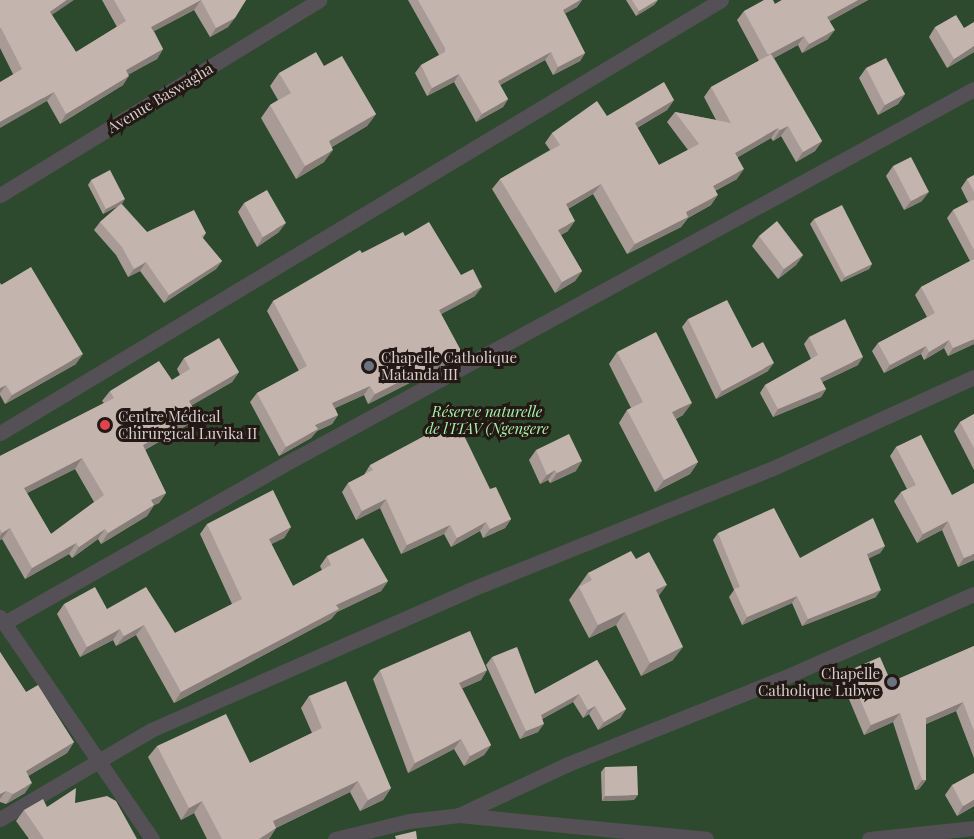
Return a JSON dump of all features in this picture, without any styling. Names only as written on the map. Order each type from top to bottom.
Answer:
[{"type":"street","name":"Avenue Baswagha","points":[[0,195],[319,0]]},
{"type":"street","points":[[0,433],[721,0]]},
{"type":"street","points":[[152,839],[2,620],[974,89]]},
{"type":"street","points":[[0,819],[151,730],[457,595],[771,469],[974,377]]},
{"type":"street","points":[[459,815],[568,764],[790,675],[974,594]]},
{"type":"street","points":[[335,839],[409,820],[459,815],[706,839]]},
{"type":"street","points":[[869,839],[974,828]]},
{"type":"green space","name":"Réserve naturelle de l'ITAV (Ngengere","points":[[0,0],[974,0],[974,839],[0,839]]},
{"type":"building","points":[[0,0],[67,0],[50,12],[76,52],[126,21],[114,0],[201,0],[151,27],[163,49],[126,70],[129,76],[66,114],[54,92],[0,122],[0,82],[22,69],[0,28]]},
{"type":"building","points":[[201,0],[246,0],[235,18],[216,28]]},
{"type":"building","points":[[418,0],[580,0],[563,10],[585,53],[558,67],[551,52],[498,81],[508,99],[482,114],[459,74],[432,88],[421,65],[445,52],[445,48]]},
{"type":"building","points":[[632,0],[657,0],[639,11]]},
{"type":"building","points":[[764,0],[773,0],[775,4],[782,0],[858,0],[827,17],[835,30],[809,44],[804,36],[768,55],[744,11]]},
{"type":"building","points":[[956,15],[964,28],[974,22],[974,46],[954,59],[935,27]]},
{"type":"building","points":[[316,52],[324,66],[342,56],[376,114],[329,141],[333,150],[305,166],[270,105],[291,93],[279,73]]},
{"type":"building","points":[[771,54],[822,141],[803,152],[788,126],[780,130],[778,128],[735,153],[744,169],[713,186],[718,195],[686,212],[688,217],[635,244],[601,184],[566,204],[575,221],[558,230],[582,271],[562,282],[500,179],[560,145],[552,133],[597,101],[607,116],[664,82],[674,100],[635,123],[659,165],[699,144],[675,112],[731,123],[711,87]]},
{"type":"building","points":[[886,58],[905,94],[885,105],[866,68]]},
{"type":"building","points":[[911,157],[929,192],[911,201],[893,166]]},
{"type":"building","points":[[110,170],[125,199],[106,209],[91,180]]},
{"type":"building","points":[[974,175],[974,192],[967,179]]},
{"type":"building","points":[[267,190],[286,223],[263,237],[244,203]]},
{"type":"building","points":[[974,201],[974,250],[953,210]]},
{"type":"building","points":[[121,204],[147,232],[194,210],[206,233],[201,236],[222,261],[169,295],[146,262],[134,269],[122,247],[100,222]]},
{"type":"building","points":[[842,205],[872,264],[845,277],[814,219]]},
{"type":"building","points":[[777,221],[803,255],[784,269],[759,236]]},
{"type":"building","points":[[429,222],[461,275],[473,269],[482,287],[439,310],[461,351],[375,394],[370,386],[332,403],[338,415],[315,425],[318,429],[286,447],[257,393],[307,366],[273,301],[360,250],[362,253],[403,232],[405,236]]},
{"type":"building","points":[[974,259],[974,339],[953,348],[949,340],[929,352],[926,346],[890,365],[878,343],[935,313],[921,287]]},
{"type":"building","points":[[31,267],[83,354],[12,395],[6,385],[0,388],[0,283],[1,285]]},
{"type":"building","points":[[727,300],[752,348],[763,342],[774,363],[722,391],[688,319]]},
{"type":"building","points":[[845,319],[863,357],[820,378],[826,389],[778,409],[765,385],[818,355],[809,337]]},
{"type":"building","points":[[656,332],[692,403],[672,412],[698,462],[664,480],[627,410],[643,402],[617,352]]},
{"type":"building","points":[[219,338],[239,372],[189,401],[196,413],[143,445],[166,493],[151,500],[154,505],[108,533],[105,529],[79,547],[76,543],[32,568],[10,528],[2,533],[0,529],[0,456],[114,398],[110,391],[159,361],[172,380],[190,369],[184,358]],"holes":[[[82,458],[104,495],[51,534],[24,488]]]},
{"type":"building","points":[[974,414],[974,448],[960,422]]},
{"type":"building","points":[[456,419],[490,489],[496,487],[511,519],[490,529],[486,522],[457,538],[450,525],[407,545],[386,499],[362,511],[348,483],[373,470],[370,465]]},
{"type":"building","points":[[569,434],[582,461],[557,473],[555,470],[547,475],[536,450]]},
{"type":"building","points":[[921,435],[952,495],[974,483],[974,554],[964,558],[948,521],[923,534],[901,492],[916,485],[896,447]]},
{"type":"building","points":[[273,490],[291,527],[269,539],[293,586],[331,565],[327,556],[363,538],[388,581],[336,605],[339,609],[181,692],[144,625],[124,636],[120,629],[87,647],[64,604],[95,587],[107,609],[146,587],[175,633],[242,599],[207,524]]},
{"type":"building","points":[[774,508],[800,558],[873,518],[885,546],[867,554],[881,590],[808,619],[797,596],[747,617],[734,589],[740,587],[718,533]]},
{"type":"building","points":[[631,551],[636,559],[649,552],[667,585],[656,590],[683,647],[650,663],[625,612],[598,625],[579,587],[592,580],[588,573]]},
{"type":"building","points":[[470,631],[487,670],[459,683],[491,745],[470,756],[461,739],[415,763],[380,670]]},
{"type":"building","points":[[974,646],[974,731],[963,702],[926,718],[926,780],[922,780],[900,713],[871,725],[848,671],[880,657],[891,682]]},
{"type":"building","points":[[517,647],[535,694],[597,660],[626,709],[604,722],[595,706],[588,710],[579,694],[541,715],[544,724],[526,731],[492,657]]},
{"type":"building","points":[[0,652],[26,692],[38,685],[74,742],[26,771],[32,783],[13,794],[6,791],[0,794]]},
{"type":"building","points":[[346,681],[391,788],[368,800],[358,781],[273,821],[276,828],[259,839],[222,839],[202,801],[189,808],[157,746],[226,714],[250,763],[322,728],[309,696]]},
{"type":"building","points":[[637,766],[638,795],[605,796],[605,767]]},
{"type":"building","points":[[974,773],[974,800],[963,806],[952,785]]},
{"type":"building","points":[[76,788],[75,803],[107,796],[116,801],[137,839],[44,839],[24,810],[43,799],[47,807]]},
{"type":"building","points":[[416,831],[417,839],[396,839],[395,836]]},
{"type":"place","name":"Chapelle Catholique Matanda III","points":[[369,366]]},
{"type":"place","name":"Centre Médical Chirurgical Luvika II","points":[[105,425]]},
{"type":"place","name":"Chapelle Catholique Lubwe","points":[[892,682]]}]
